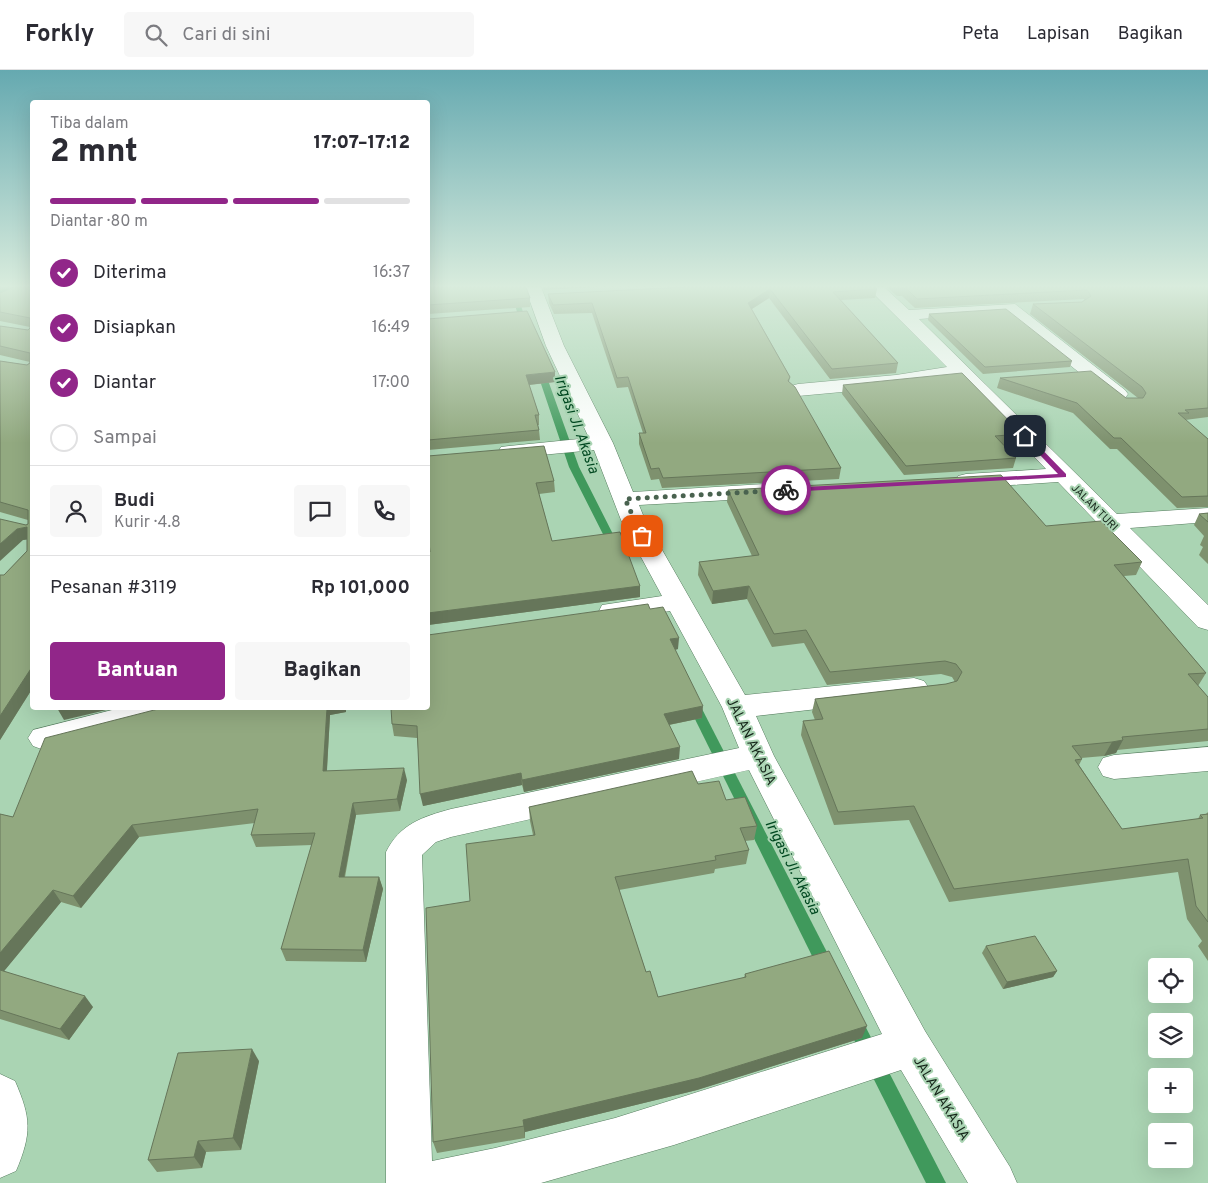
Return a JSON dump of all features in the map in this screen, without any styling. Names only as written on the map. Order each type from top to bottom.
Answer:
[{"type":"street","name":"JALAN AKASIA","points":[[554,339],[634,520],[677,602],[737,707],[758,756],[910,1046],[994,1183]]},
{"type":"street","name":"JALAN TURI","points":[[931,339],[975,378],[1064,475],[1208,621]]},
{"type":"street","points":[[1048,339],[1130,403]]},
{"type":"street","points":[[1062,375],[1091,373]]},
{"type":"street","points":[[798,390],[896,381],[975,378]]},
{"type":"street","points":[[486,454],[602,444]]},
{"type":"street","points":[[944,482],[1064,475]]},
{"type":"street","points":[[625,499],[784,490]]},
{"type":"street","points":[[1110,522],[1208,516]]},
{"type":"street","points":[[590,614],[677,602]]},
{"type":"street","points":[[737,707],[941,686]]},
{"type":"street","points":[[44,738],[155,710]]},
{"type":"street","points":[[409,1183],[404,852],[412,839],[422,831],[450,823],[758,756]]},
{"type":"street","points":[[1114,766],[1208,759]]},
{"type":"street","points":[[434,1183],[491,1173],[662,1126],[910,1046]]},
{"type":"street","points":[[0,1096],[7,1112],[7,1138],[0,1155]]},
{"type":"building","points":[[0,339],[30,339],[30,353],[0,346]]},
{"type":"building","points":[[430,339],[540,339],[555,372],[526,375],[539,415],[535,415],[539,430],[430,440]]},
{"type":"building","points":[[604,339],[768,339],[790,377],[788,381],[795,387],[841,468],[663,478],[659,468],[651,469],[639,433],[646,433],[628,377],[617,378]]},
{"type":"building","points":[[809,339],[876,339],[898,363],[832,369]]},
{"type":"building","points":[[955,339],[1044,339],[1072,361],[985,367]]},
{"type":"building","points":[[1079,339],[1208,339],[1208,408],[1185,410],[1189,413],[1178,413],[1208,439],[1208,496],[1182,497],[1121,438],[1114,438],[1077,403],[1000,378],[1091,371],[1126,398],[1143,398],[1146,393],[1142,387]]},
{"type":"building","points":[[0,361],[27,365],[30,363],[30,670],[0,716],[0,575],[4,575],[27,551],[27,527],[17,529],[0,544],[0,519],[26,525],[28,524],[28,510],[0,502]]},
{"type":"building","points":[[962,373],[1022,434],[995,436],[1016,458],[906,466],[843,385]]},
{"type":"building","points":[[544,446],[554,481],[536,483],[552,541],[620,532],[640,586],[430,613],[430,456]]},
{"type":"building","points":[[1001,475],[1046,526],[1101,521],[1142,562],[1114,565],[1206,673],[1188,674],[1208,697],[1208,729],[1122,737],[1123,740],[1072,746],[1082,759],[1075,760],[1122,829],[1203,818],[1200,815],[1208,814],[1208,922],[1196,906],[1188,859],[954,889],[914,806],[838,812],[803,721],[823,719],[815,699],[946,684],[957,681],[962,672],[956,664],[945,661],[830,672],[806,630],[774,634],[749,586],[713,591],[699,562],[759,555],[728,490]]},
{"type":"building","points":[[1208,513],[1208,522],[1199,514]]},
{"type":"building","points":[[648,604],[650,609],[663,607],[679,638],[670,639],[703,706],[664,714],[680,747],[522,780],[521,773],[420,794],[417,726],[392,724],[391,710],[430,710],[430,635]]},
{"type":"building","points":[[154,710],[327,710],[323,771],[404,768],[397,799],[353,803],[339,877],[379,877],[363,950],[281,949],[315,833],[251,835],[258,809],[132,825],[73,896],[53,890],[0,953],[0,814],[13,817],[45,738]]},
{"type":"building","points":[[692,771],[698,784],[719,781],[726,800],[745,797],[757,826],[740,828],[749,850],[715,856],[716,860],[615,877],[646,972],[650,971],[658,997],[746,977],[745,974],[829,951],[867,1026],[699,1078],[523,1120],[524,1126],[433,1142],[426,908],[470,901],[466,844],[535,835],[529,807]]},
{"type":"building","points":[[1035,936],[1057,971],[1007,982],[986,946]]},
{"type":"building","points":[[0,970],[85,996],[60,1029],[0,1010]]},
{"type":"building","points":[[252,1049],[233,1138],[198,1141],[194,1157],[148,1160],[178,1053]]},
{"type":"waterway","name":"Irigasi Jl. Akasia","points":[[540,369],[574,467],[614,546]]},
{"type":"waterway","name":"Irigasi Jl. Akasia","points":[[694,705],[825,965]]},
{"type":"waterway","name":"Irigasi Jl. Akasia","points":[[855,1024],[936,1183]]},
{"type":"way so far","points":[[642,536],[625,499],[786,490]]},
{"type":"route","points":[[786,490],[1064,475],[1025,436]]}]
